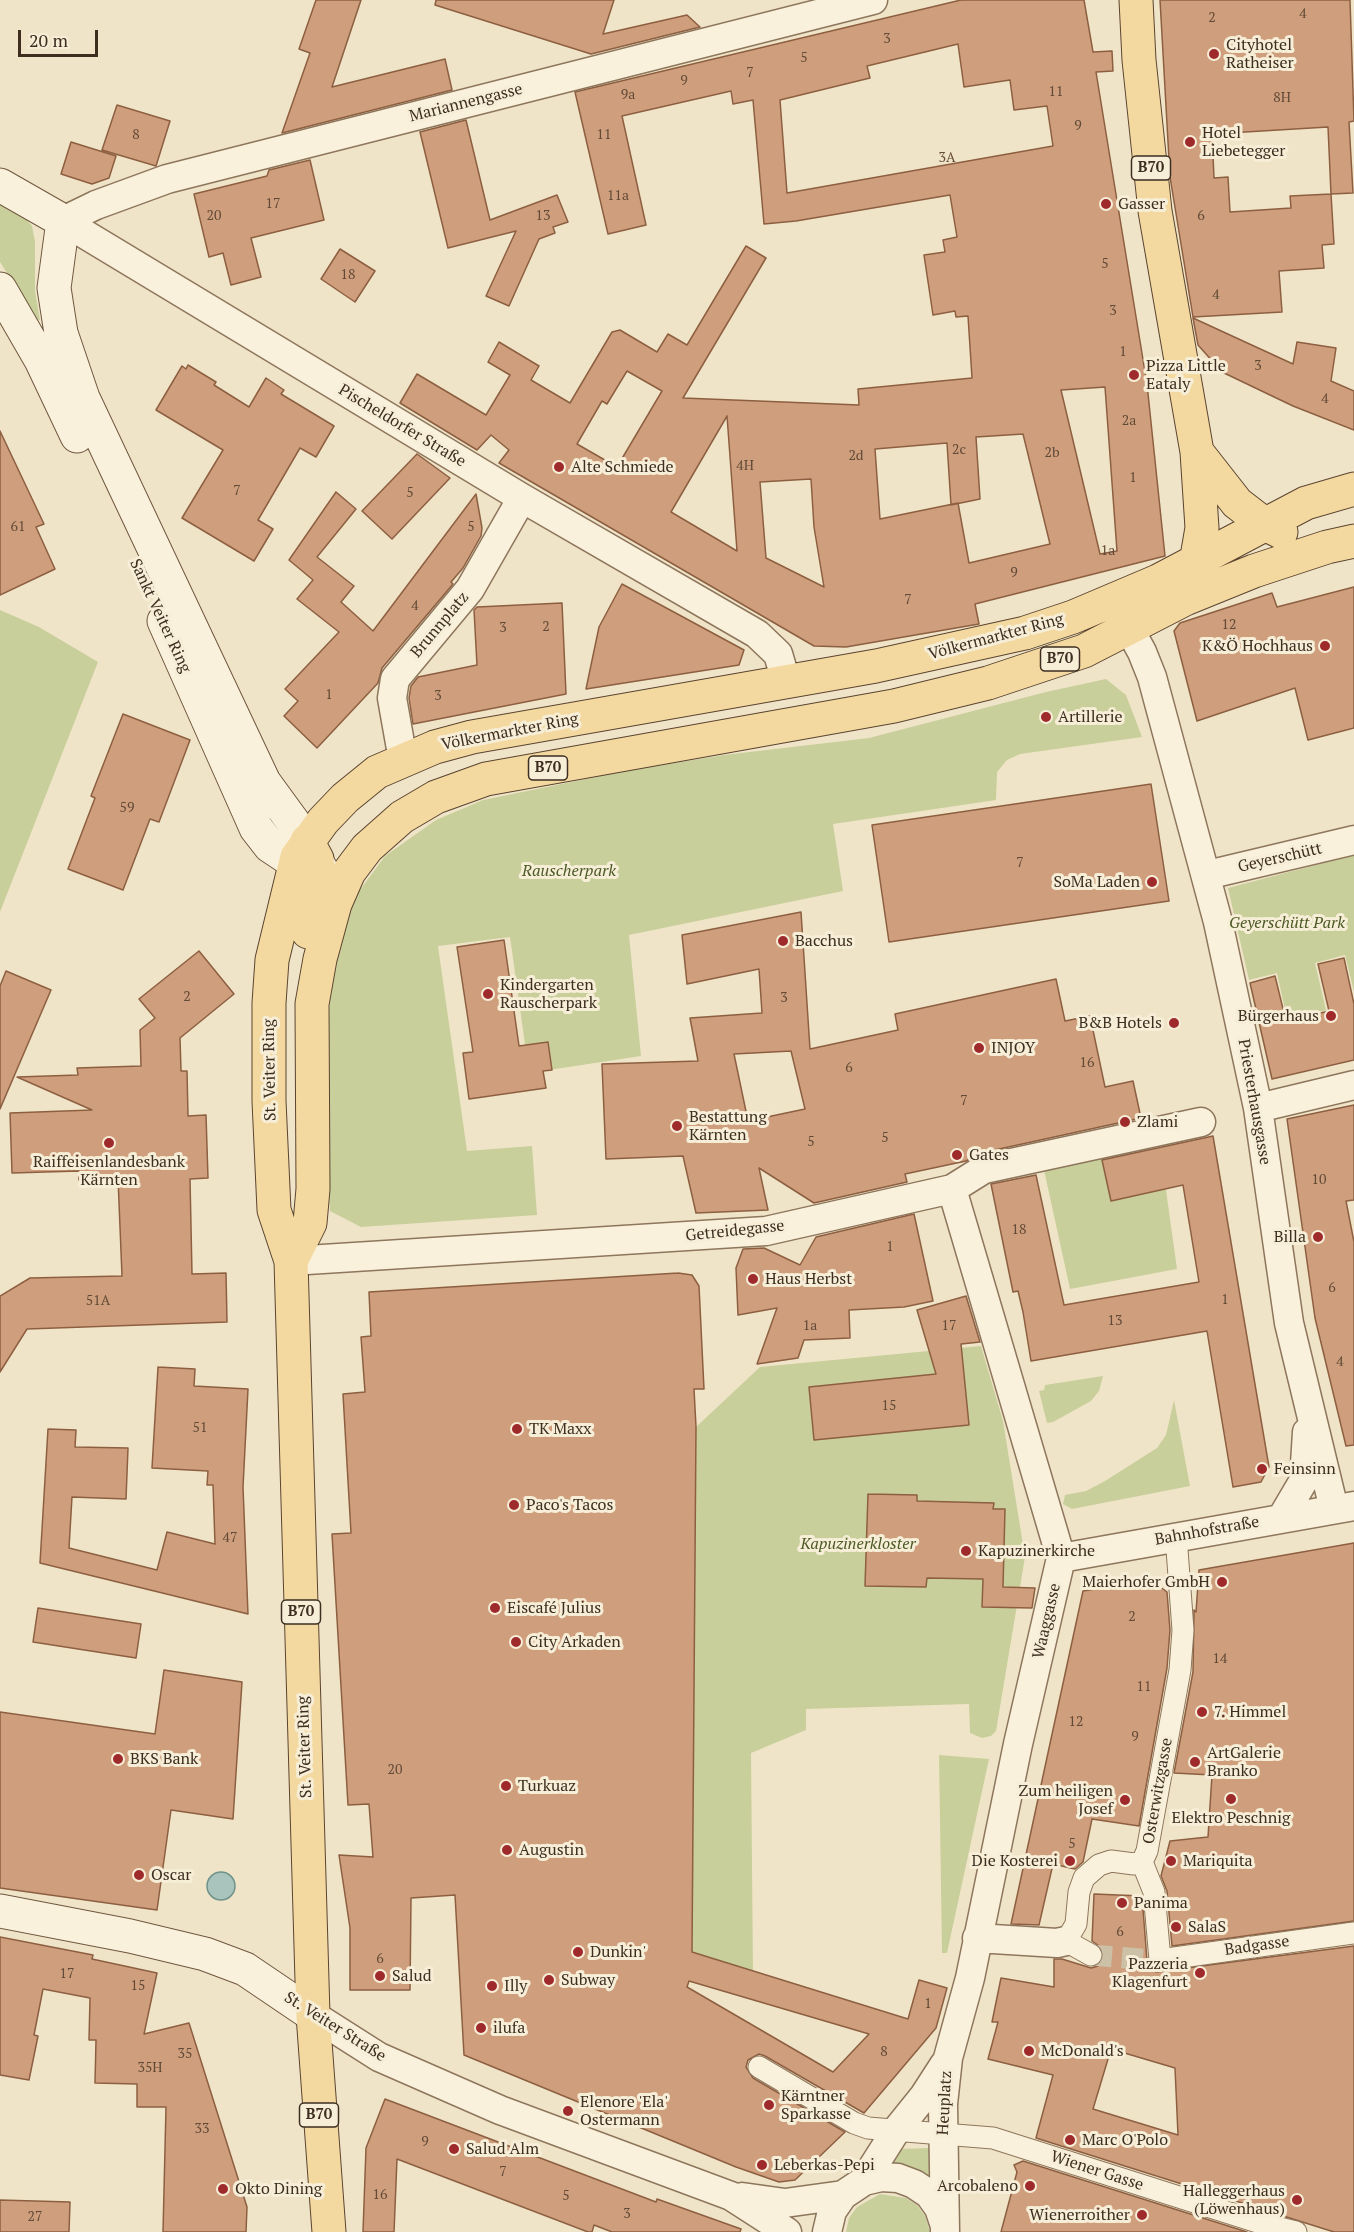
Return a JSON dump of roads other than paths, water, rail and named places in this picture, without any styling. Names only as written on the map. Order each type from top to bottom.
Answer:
[{"type":"main road","name":"B70","points":[[1136,0],[1139,60],[1155,211],[1197,452],[1202,528],[1196,563]]},
{"type":"main road","name":"Pischeldorfer Straße","points":[[0,185],[63,221]]},
{"type":"main road","name":"Sankt Veiter Ring","points":[[63,221],[54,288],[61,333],[83,398],[264,782],[321,862]]},
{"type":"main road","name":"Sankt Veiter Ring","points":[[0,289],[41,360],[161,616],[256,828],[270,846],[321,862]]},
{"type":"main road","name":"B70","points":[[1197,452],[1237,503],[1263,523],[1305,543],[1341,544]]},
{"type":"main road","name":"B70","points":[[1196,563],[1263,523],[1306,503],[1354,489]]},
{"type":"main road","name":"B70","points":[[321,862],[436,797],[486,779],[894,706],[988,683],[1084,651],[1130,630],[1185,599],[1341,544]]},
{"type":"main road","name":"Völkermarkter Ring","points":[[321,862],[345,798],[377,772],[435,747],[472,736],[974,646],[1025,633],[1113,601],[1196,563]]},
{"type":"main road","points":[[748,732],[786,681]]},
{"type":"main road","name":"St. Veiter Ring","points":[[291,1261],[310,1223],[313,1189],[312,1005],[320,959],[335,904],[321,862]]},
{"type":"main road","name":"St. Veiter Ring","points":[[321,862],[272,960],[269,1036],[274,1210],[291,1261],[313,2014],[329,2232]]},
{"type":"main road","name":"St. Veiter Straße","points":[[0,1911],[130,1936],[205,1954],[245,1969],[313,2014]]},
{"type":"street","name":"Mariannengasse","points":[[63,221],[96,205],[167,179],[873,0]]},
{"type":"street","name":"Pischeldorfer Straße","points":[[63,221],[522,498],[757,634],[778,654],[786,681]]},
{"type":"street","name":"Brunnplatz","points":[[403,760],[392,698],[395,679],[470,589],[522,498]]},
{"type":"street","name":"Priesterhausgasse","points":[[1113,601],[1130,630],[1152,677],[1207,875],[1258,1108],[1289,1323],[1308,1403],[1344,1508]]},
{"type":"street","name":"Geyerschütt","points":[[1207,875],[1354,840]]},
{"type":"street","points":[[1258,1108],[1354,1085]]},
{"type":"street","name":"Getreidegasse","points":[[291,1261],[766,1231],[952,1189],[984,1170],[1201,1122]]},
{"type":"street","name":"Waaggasse","points":[[948,2058],[977,1938],[1061,1558],[952,1189]]},
{"type":"street","name":"Priesterhausgasse","points":[[1281,1519],[1304,1480],[1308,1403]]},
{"type":"street","name":"Bahnhofstraße","points":[[1061,1558],[1344,1508]]},
{"type":"street","name":"Osterwitzgasse","points":[[1066,1941],[1076,1924],[1079,1892],[1084,1878],[1099,1865],[1111,1861],[1143,1862],[1180,1670],[1183,1630],[1176,1536]]},
{"type":"street","name":"Badgasse","points":[[1143,1862],[1154,1892],[1157,1960],[1354,1933]]},
{"type":"street","points":[[977,1938],[1058,1943],[1066,1941],[1091,1955]]},
{"type":"street","name":"St. Veiter Straße","points":[[313,2014],[379,2057],[500,2110],[731,2196]]},
{"type":"street","name":"Heuplatz","points":[[827,2232],[832,2211],[854,2188],[924,2096],[948,2058]]},
{"type":"street","name":"Heuplatz","points":[[945,2228],[943,2133],[948,2058]]},
{"type":"street","name":"Wiener Gasse","points":[[759,2067],[854,2123],[895,2132],[943,2133],[993,2138],[1267,2229],[1296,2232]]},
{"type":"street","name":"Heuplatz","points":[[731,2196],[785,2203],[854,2188],[881,2177],[898,2178],[915,2184],[929,2194],[939,2208],[945,2228]]},
{"type":"street","points":[[731,2196],[787,2232]]},
{"type":"water","points":[[221,1872],[231,1876],[235,1886],[231,1896],[221,1900],[211,1896],[207,1886],[211,1876]]},
{"type":"tunnel","points":[[1091,1955],[1153,1960]]},
{"type":"place","name":"Cityhotel Ratheiser","points":[[1214,54]]},
{"type":"place","name":"Hotel Liebetegger","points":[[1190,142]]},
{"type":"place","name":"Gasser","points":[[1106,204]]},
{"type":"place","name":"Pizza Little Eataly","points":[[1134,375]]},
{"type":"place","name":"Alte Schmiede","points":[[559,467]]},
{"type":"place","name":"K&Ö Hochhaus","points":[[1325,646]]},
{"type":"place","name":"Artillerie","points":[[1046,717]]},
{"type":"place","name":"SoMa Laden","points":[[1152,882]]},
{"type":"place","name":"Bacchus","points":[[783,941]]},
{"type":"place","name":"Kindergarten Rauscherpark","points":[[488,994]]},
{"type":"place","name":"Bürgerhaus","points":[[1331,1016]]},
{"type":"place","name":"B&B Hotels","points":[[1174,1023]]},
{"type":"place","name":"INJOY","points":[[979,1048]]},
{"type":"place","name":"Zlami","points":[[1125,1122]]},
{"type":"place","name":"Bestattung Kärnten","points":[[677,1126]]},
{"type":"place","name":"Raiffeisenlandesbank Kärnten","points":[[109,1143]]},
{"type":"place","name":"Gates","points":[[957,1155]]},
{"type":"place","name":"Billa","points":[[1318,1237]]},
{"type":"place","name":"Haus Herbst","points":[[753,1279]]},
{"type":"place","name":"TK Maxx","points":[[517,1429]]},
{"type":"place","name":"Feinsinn","points":[[1262,1469]]},
{"type":"place","name":"Paco's Tacos","points":[[514,1505]]},
{"type":"place","name":"Kapuzinerkirche","points":[[966,1551]]},
{"type":"place","name":"Maierhofer GmbH","points":[[1222,1582]]},
{"type":"place","name":"Eiscafé Julius","points":[[495,1608]]},
{"type":"place","name":"City Arkaden","points":[[516,1642]]},
{"type":"place","name":"7. Himmel","points":[[1202,1712]]},
{"type":"place","name":"BKS Bank","points":[[118,1759]]},
{"type":"place","name":"ArtGalerie Branko","points":[[1195,1762]]},
{"type":"place","name":"Turkuaz","points":[[506,1786]]},
{"type":"place","name":"Elektro Peschnig","points":[[1231,1799]]},
{"type":"place","name":"Zum heiligen Josef","points":[[1125,1800]]},
{"type":"place","name":"Augustin","points":[[507,1850]]},
{"type":"place","name":"Die Kosterei","points":[[1070,1861]]},
{"type":"place","name":"Mariquita","points":[[1171,1861]]},
{"type":"place","name":"Oscar","points":[[139,1875]]},
{"type":"place","name":"Panima","points":[[1122,1903]]},
{"type":"place","name":"SalaS","points":[[1176,1927]]},
{"type":"place","name":"Dunkin'","points":[[578,1952]]},
{"type":"place","name":"Pazzeria Klagenfurt","points":[[1200,1973]]},
{"type":"place","name":"Salud","points":[[380,1976]]},
{"type":"place","name":"Subway","points":[[549,1980]]},
{"type":"place","name":"Illy","points":[[492,1986]]},
{"type":"place","name":"ilufa","points":[[481,2028]]},
{"type":"place","name":"McDonald's","points":[[1029,2051]]},
{"type":"place","name":"Kärntner Sparkasse","points":[[769,2105]]},
{"type":"place","name":"Elenore 'Ela' Ostermann","points":[[568,2111]]},
{"type":"place","name":"Marc O'Polo","points":[[1070,2140]]},
{"type":"place","name":"Salud Alm","points":[[454,2149]]},
{"type":"place","name":"Leberkas-Pepi","points":[[762,2165]]},
{"type":"place","name":"Arcobaleno","points":[[1030,2186]]},
{"type":"place","name":"Okto Dining","points":[[223,2189]]},
{"type":"place","name":"Halleggerhaus (Löwenhaus)","points":[[1297,2200]]},
{"type":"place","name":"Wienerroither","points":[[1142,2215]]},
{"type":"park label","name":"Rauscherpark","points":[[569,871]]},
{"type":"park label","name":"Geyerschütt Park","points":[[1287,923]]},
{"type":"park label","name":"Kapuzinerkloster","points":[[858,1544]]}]
